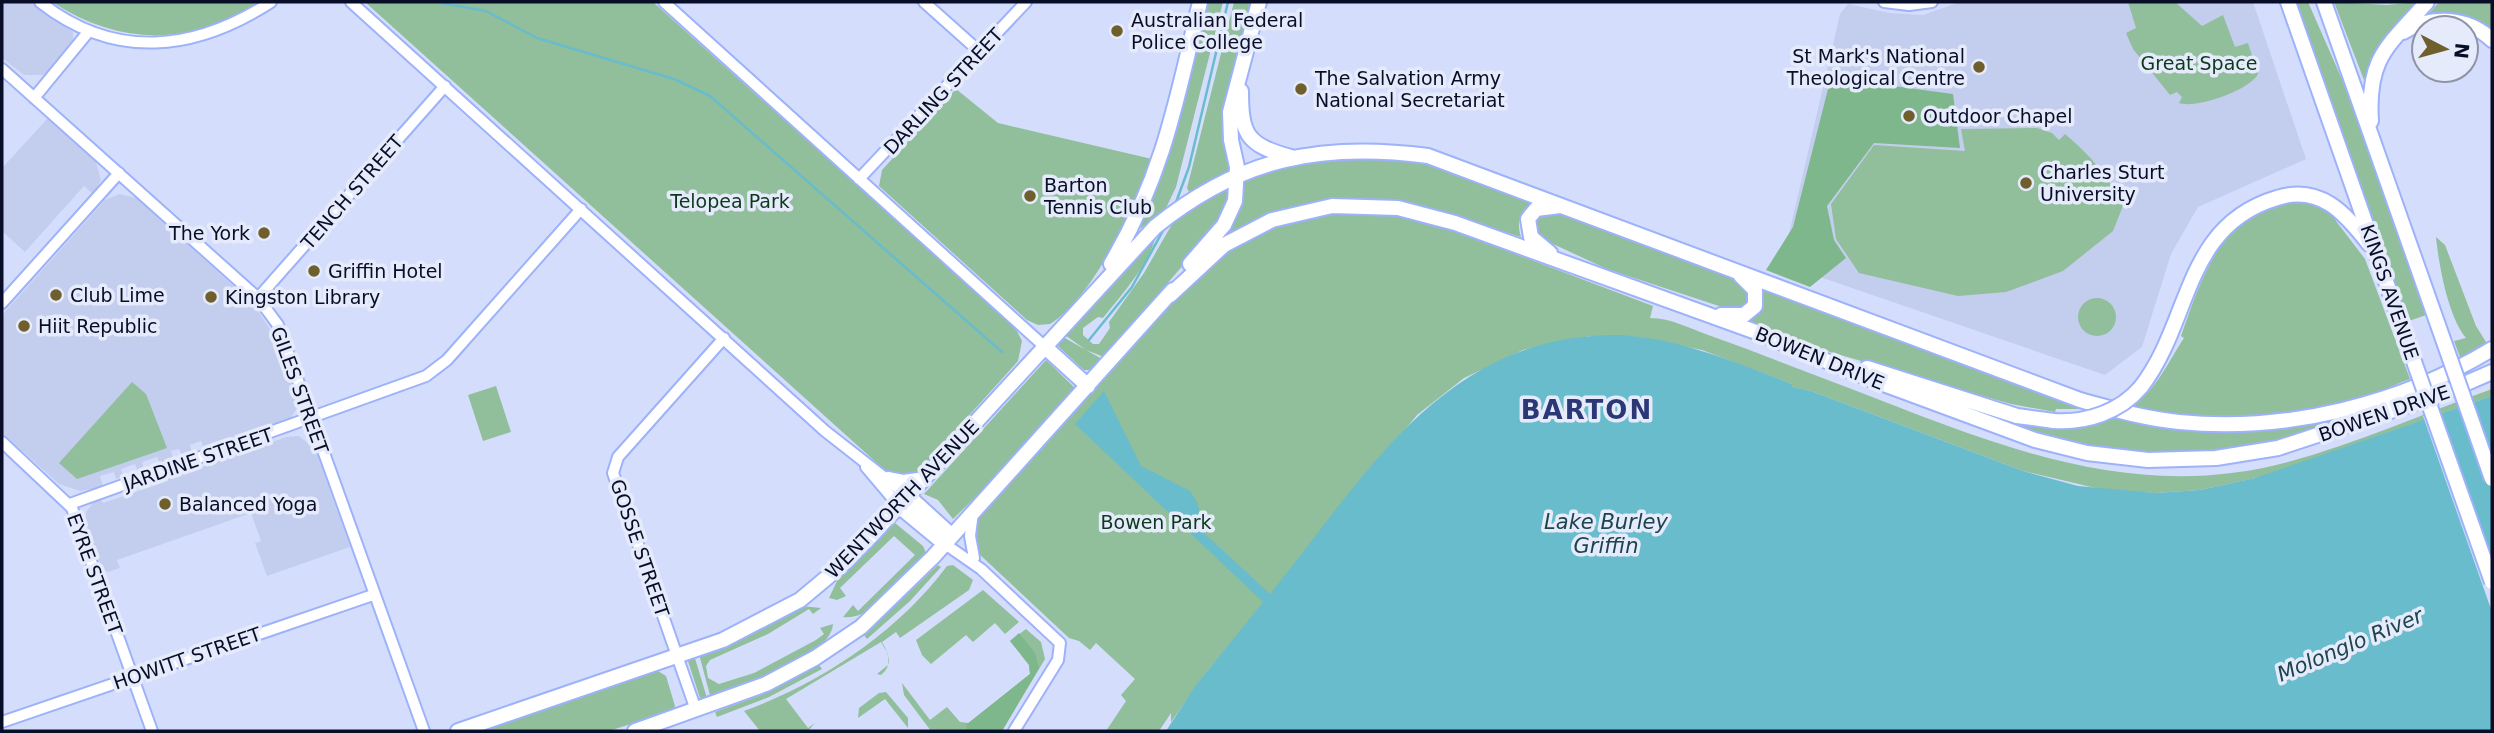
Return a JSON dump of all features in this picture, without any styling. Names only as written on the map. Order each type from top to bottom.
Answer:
[{"type":"main road","points":[[1094,292],[1141,211],[1157,170],[1199,2]]},
{"type":"main road","points":[[635,731],[766,684],[831,648],[889,603],[1170,295],[1188,266],[1229,216],[1235,201],[1231,105],[1259,2]]},
{"type":"main road","name":"KINGS AVENUE","points":[[2288,2],[2492,582]]},
{"type":"main road","name":"KINGS AVENUE","points":[[2323,2],[2492,479]]},
{"type":"main road","points":[[2373,140],[2371,79],[2381,56],[2427,2]]},
{"type":"main road","points":[[2393,40],[2414,26],[2442,21],[2473,27],[2492,40]]},
{"type":"main road","points":[[1241,75],[1241,117],[1245,132],[1265,149],[1291,157]]},
{"type":"main road","name":"BOWEN DRIVE","points":[[1236,175],[1291,157],[1327,151],[1380,150],[1428,156],[2080,400],[2144,417],[2180,422],[2230,425],[2315,416],[2396,393],[2492,349]]},
{"type":"main road","name":"WENTWORTH AVENUE","points":[[458,731],[723,640],[800,600],[842,565],[903,501],[1159,223],[1189,201],[1236,175]]},
{"type":"main road","points":[[1756,332],[1987,408],[2017,416],[2054,421],[2081,420],[2099,416],[2123,404],[2141,387],[2165,347],[2204,252],[2227,224],[2242,214],[2287,195],[2322,199],[2341,210],[2377,254]]},
{"type":"main road","name":"BOWEN DRIVE","points":[[1170,295],[1211,256],[1245,233],[1287,216],[1342,205],[1381,206],[1418,212],[1756,332],[1859,375],[2035,440],[2087,453],[2148,460],[2216,458],[2278,448],[2439,395],[2492,372]]},
{"type":"main road","points":[[1559,260],[1531,237],[1527,223],[1536,209],[1570,207]]},
{"type":"main road","points":[[1697,312],[1741,316],[1751,311],[1757,299],[1755,290],[1735,270]]},
{"type":"main road","points":[[1044,346],[1088,386]]},
{"type":"main road","points":[[903,501],[948,540]]},
{"type":"street","points":[[40,2],[89,31],[145,43],[180,42],[228,27],[271,2]]},
{"type":"street","points":[[351,2],[864,465],[879,485],[903,501]]},
{"type":"street","points":[[664,2],[1044,346]]},
{"type":"street","points":[[924,2],[981,52]]},
{"type":"street","name":"DARLING STREET","points":[[859,179],[1026,2]]},
{"type":"street","points":[[1884,2],[1909,5],[1932,2]]},
{"type":"street","points":[[34,98],[89,31]]},
{"type":"street","name":"GILES STREET","points":[[2,69],[258,298],[278,325],[424,731]]},
{"type":"street","name":"TENCH STREET","points":[[258,298],[445,86]]},
{"type":"street","points":[[2,303],[119,173]]},
{"type":"street","name":"JARDINE STREET","points":[[70,504],[412,383],[438,368],[581,209]]},
{"type":"street","name":"GOSSE STREET","points":[[696,710],[615,484],[614,465],[618,457],[724,338]]},
{"type":"street","name":"EYRE STREET","points":[[2,442],[70,504],[152,731]]},
{"type":"street","points":[[864,465],[885,476],[903,480],[925,477]]},
{"type":"street","points":[[885,476],[903,501]]},
{"type":"street","points":[[974,512],[970,536],[974,558],[981,569]]},
{"type":"street","points":[[948,540],[974,558]]},
{"type":"street","points":[[948,540],[1053,635],[1061,646],[1058,660],[1014,731]]},
{"type":"street","name":"HOWITT STREET","points":[[2,722],[373,595]]},
{"type":"shaded area","points":[[2,2],[30,2],[73,32],[73,44],[44,75],[24,75],[2,58]]},
{"type":"shaded area","name":"Charles Sturt University","points":[[1960,2],[2253,2],[2306,159],[2198,207],[2171,254],[2142,347],[2105,375],[1782,264],[1840,14],[1848,4],[1890,13],[1923,15]]},
{"type":"shaded area","points":[[1848,80],[1953,94],[1960,148],[1874,143],[1827,206],[1834,240],[1846,258],[1810,287],[1766,270],[1793,227],[1828,89]]},
{"type":"shaded area","points":[[48,118],[96,162],[101,180],[93,194],[84,186],[25,252],[2,231],[2,168]]},
{"type":"shaded area","points":[[119,194],[137,198],[255,306],[276,339],[296,397],[297,408],[290,419],[205,451],[201,441],[190,445],[192,453],[182,456],[179,449],[171,451],[174,462],[161,467],[157,457],[142,462],[144,469],[138,471],[135,464],[121,469],[123,476],[116,479],[114,472],[100,476],[103,487],[80,491],[59,484],[2,433],[2,315],[105,200]]},
{"type":"shaded area","points":[[299,436],[315,449],[350,547],[267,576],[255,543],[261,541],[251,513],[117,560],[120,568],[108,572],[102,569],[85,521],[86,512],[93,503],[100,499],[103,503],[168,481],[169,475],[175,473],[180,475],[286,437]]},
{"type":"shaded area","points":[[1019,633],[1035,653],[1039,668],[1002,731],[966,731],[967,724],[1030,674],[1029,665],[1010,641]]},
{"type":"green space","points":[[52,2],[261,2],[209,27],[156,35],[104,27],[78,17]]},
{"type":"green space","name":"Telopea Park","points":[[365,2],[653,2],[1015,327],[1022,341],[1018,361],[919,471],[905,477],[888,473]]},
{"type":"green space","points":[[1204,2],[1223,2],[1176,187],[1166,208],[1140,229],[1166,159]]},
{"type":"green space","points":[[1234,2],[1252,2],[1230,92],[1233,169],[1189,192],[1187,188]]},
{"type":"green space","name":"Great Space","points":[[2128,2],[2175,2],[2202,26],[2223,15],[2235,47],[2248,43],[2258,74],[2245,86],[2222,97],[2197,103],[2179,103],[2182,97],[2177,92],[2170,95],[2133,49],[2126,33],[2136,28]]},
{"type":"green space","points":[[2296,2],[2308,2],[2355,109],[2429,314],[2406,322]]},
{"type":"green space","points":[[2334,2],[2387,5],[2417,2],[2376,49],[2364,80]]},
{"type":"green space","points":[[2439,2],[2491,2],[2492,31],[2480,25],[2480,14],[2429,14]]},
{"type":"green space","points":[[956,89],[998,123],[1152,159],[1124,225],[1097,273],[1082,294],[1050,324],[1038,325],[1027,320],[879,186],[882,170]]},
{"type":"green space","points":[[2037,128],[2052,133],[2059,140],[2065,134],[2074,142],[2105,176],[2123,206],[2113,231],[2063,271],[2006,292],[1958,296],[1859,273],[1836,239],[1831,204],[1874,145],[1965,151],[1961,129]]},
{"type":"green space","points":[[1310,157],[1421,160],[1536,202],[1523,211],[1519,226],[1521,237],[1428,209],[1380,200],[1356,199],[1319,203],[1220,240],[1239,181]]},
{"type":"green space","points":[[1229,182],[1229,203],[1215,228],[1104,357],[1086,350],[1065,335],[1156,235],[1148,257],[1126,289],[1103,318],[1098,317],[1083,328],[1083,335],[1093,344],[1099,344],[1110,328],[1109,322],[1144,273],[1175,219]]},
{"type":"green space","points":[[2307,202],[2333,212],[2336,221],[2365,259],[2410,379],[2361,401],[2304,414],[2217,418],[2130,409],[2154,385],[2184,338],[2181,336],[2209,265],[2237,227],[2256,213],[2279,205]]},
{"type":"green space","name":"Bowen Park","points":[[1347,211],[1395,213],[1433,223],[1653,306],[1650,318],[1681,324],[2013,448],[2120,472],[2174,476],[2230,473],[2288,462],[2365,437],[2492,389],[2492,396],[2260,477],[2200,490],[2155,493],[2104,490],[2023,471],[1811,391],[1791,387],[1792,384],[1702,350],[1638,337],[1590,336],[1523,350],[1464,378],[1417,415],[1205,674],[1171,722],[1171,713],[1159,731],[1106,731],[1126,701],[1121,695],[1135,679],[1096,643],[1090,650],[1079,641],[1069,638],[977,552],[973,545],[976,522],[1196,277],[1248,239],[1265,231],[1302,219]]},
{"type":"green space","points":[[1551,211],[1681,255],[1747,286],[1752,301],[1737,312],[1607,269],[1538,237],[1533,218]]},
{"type":"green space","points":[[2436,237],[2445,245],[2476,326],[2486,342],[2477,351],[2460,357],[2454,341],[2466,338],[2449,304]]},
{"type":"green space","points":[[1761,286],[2087,409],[2056,409],[2055,412],[2011,404],[1830,352],[1746,322],[1761,308]]},
{"type":"green space","points":[[2097,298],[2110,304],[2116,317],[2110,330],[2097,336],[2084,330],[2078,317],[2084,304]]},
{"type":"green space","points":[[1063,337],[1102,359],[1091,370],[1084,370],[1058,346]]},
{"type":"green space","points":[[1046,360],[1076,389],[1000,473],[953,519],[938,500],[924,494]]},
{"type":"green space","points":[[1889,381],[2021,419],[2093,424],[2115,417],[2204,431],[2294,427],[2342,418],[2386,405],[2388,410],[2314,435],[2182,458],[2076,448]]},
{"type":"green space","points":[[132,382],[146,394],[167,448],[77,479],[59,463]]},
{"type":"green space","points":[[496,386],[511,432],[483,441],[468,395]]},
{"type":"green space","points":[[895,523],[923,546],[927,555],[877,605],[854,617],[843,617],[853,605],[858,611],[915,555],[894,536],[840,588],[846,596],[837,600],[829,598],[837,581]]},
{"type":"green space","points":[[938,565],[941,567],[910,601],[867,639],[864,635]]},
{"type":"green space","points":[[953,565],[973,580],[969,590],[900,638],[896,632],[882,642],[887,652],[881,642],[786,699],[808,728],[815,723],[808,731],[760,731],[744,711],[801,686],[856,653],[905,613],[947,566]]},
{"type":"green space","points":[[983,590],[1019,622],[1005,634],[995,623],[973,642],[966,635],[931,664],[922,655],[916,640]]},
{"type":"green space","points":[[802,606],[821,608],[813,614],[809,609],[768,634],[710,660],[706,666],[708,678],[719,684],[754,673],[816,640],[824,634],[820,628],[833,624],[828,636],[817,648],[782,670],[711,699],[699,654],[744,637]]},
{"type":"green space","points":[[1026,629],[1041,642],[1045,659],[1002,731],[931,731],[904,695],[902,683],[930,720],[947,707],[960,722],[969,723],[1030,674],[1029,665],[1010,641]]},
{"type":"green space","points":[[694,655],[707,698],[701,701],[687,658]]},
{"type":"green space","points":[[819,665],[822,669],[769,697],[717,717],[715,712],[761,695]]},
{"type":"green space","points":[[655,669],[666,676],[674,710],[609,731],[479,731]]},
{"type":"green space","points":[[886,692],[908,718],[908,728],[885,699],[858,718],[859,708],[879,693]]},
{"type":"water","name":"Lake Burley Griffin","points":[[1620,335],[1665,341],[1708,353],[1792,384],[1792,387],[1811,391],[2023,471],[2078,486],[2155,493],[2200,490],[2255,478],[2492,396],[2492,731],[1166,731],[1196,685],[1263,602],[1075,424],[1104,391],[1141,466],[1190,491],[1197,502],[1205,534],[1270,594],[1378,458],[1416,418],[1458,384],[1505,358],[1559,341]]},
{"type":"pier","points":[[2439,411],[2492,562],[2492,612],[2423,416]]},
{"type":"waterway","points":[[435,2],[486,11],[537,38],[674,79],[710,96],[1002,352]]},
{"type":"waterway","points":[[1175,205],[1189,167],[1228,2]]},
{"type":"waterway","points":[[1089,340],[1132,287],[1165,227]]},
{"type":"place","name":"Australian Federal Police College","points":[[1117,31]]},
{"type":"place","name":"St Mark's National Theological Centre","points":[[1979,67]]},
{"type":"place","name":"The Salvation Army National Secretariat","points":[[1301,89]]},
{"type":"place","name":"Outdoor Chapel","points":[[1909,116]]},
{"type":"place","name":"Charles Sturt University","points":[[2026,183]]},
{"type":"place","name":"Barton Tennis Club","points":[[1030,196]]},
{"type":"place","name":"The York","points":[[264,233]]},
{"type":"place","name":"Griffin Hotel","points":[[314,271]]},
{"type":"place","name":"Club Lime","points":[[56,295]]},
{"type":"place","name":"Kingston Library","points":[[211,297]]},
{"type":"place","name":"Hiit Republic","points":[[24,326]]},
{"type":"place","name":"Balanced Yoga","points":[[165,504]]},
{"type":"district","name":"BARTON","points":[[1587,410]]},
{"type":"water label","name":"Molonglo River","points":[[2350,645]]}]
